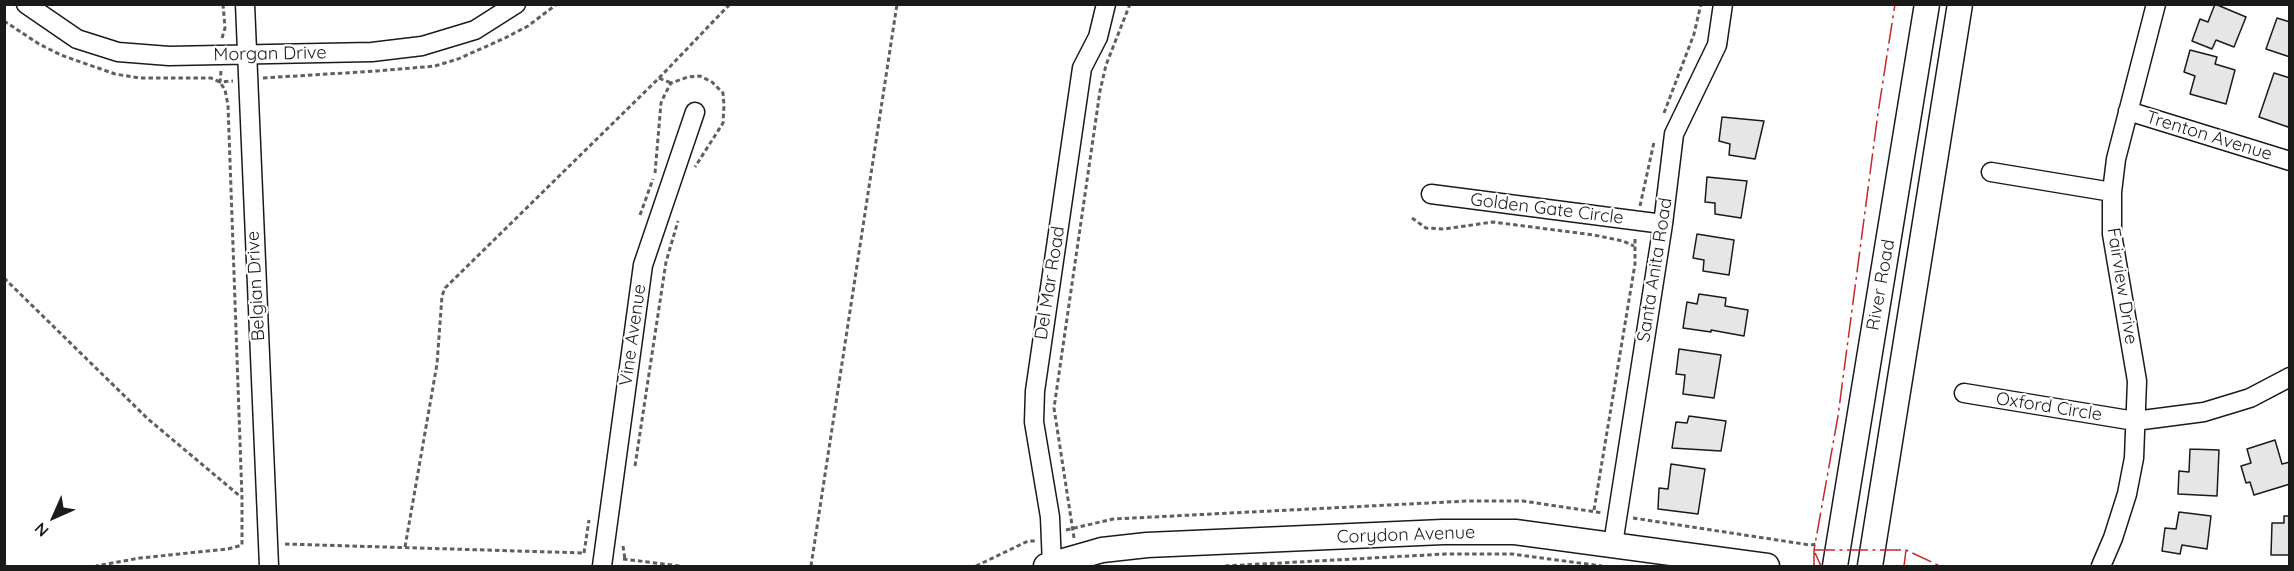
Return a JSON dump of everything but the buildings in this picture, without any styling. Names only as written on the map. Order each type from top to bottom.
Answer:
[{"type":"main road","name":"River Road","points":[[1835,567],[1927,4]]},
{"type":"main road","name":"River Road","points":[[1870,567],[1960,4]]},
{"type":"main road","name":"Corydon Avenue","points":[[1050,566],[1102,550],[1147,545],[1443,532],[1515,532],[1767,567]]},
{"type":"street","name":"Morgan Drive","points":[[26,4],[77,39],[118,52],[169,56],[372,52],[422,46],[476,30],[516,4]]},
{"type":"street","name":"Belgian Drive","points":[[245,4],[269,567]]},
{"type":"street","name":"Del Mar Road","points":[[1050,566],[1050,517],[1034,422],[1035,391],[1082,68],[1098,37],[1106,4]]},
{"type":"street","name":"Santa Anita Road","points":[[1613,544],[1663,224],[1674,134],[1717,45],[1724,4]]},
{"type":"street","name":"Fairview Drive","points":[[2101,567],[2127,494],[2134,458],[2137,381],[2112,234],[2112,192],[2116,159],[2156,4]]},
{"type":"street","name":"Vine Avenue","points":[[603,563],[643,265],[695,111]]},
{"type":"street","name":"Trenton Avenue","points":[[2128,111],[2289,161]]},
{"type":"street","points":[[1991,172],[2112,192]]},
{"type":"street","name":"Golden Gate Circle","points":[[1431,194],[1663,224]]},
{"type":"street","name":"Oxford Circle","points":[[1964,393],[2135,421],[2204,412],[2250,398],[2289,377]]},
{"type":"path","points":[[405,547],[438,364],[442,296],[445,288],[659,78],[730,4]]},
{"type":"path","points":[[811,567],[897,4]]},
{"type":"path","points":[[1077,557],[1054,408],[1100,91],[1106,65],[1130,4]]},
{"type":"path","points":[[4,21],[61,55],[115,74],[139,78],[211,78],[220,82],[225,90],[228,105],[242,545]]},
{"type":"path","points":[[659,78],[671,83]]},
{"type":"path","points":[[1412,218],[1426,228],[1444,229],[1493,222],[1594,235],[1623,241],[1634,246]]},
{"type":"path","points":[[4,278],[148,419],[242,498]]},
{"type":"path","points":[[96,567],[140,558],[267,543],[584,553],[603,563],[636,559],[680,567]]},
{"type":"path","points":[[1225,567],[1445,554],[1512,554],[1602,567]]},
{"type":"power","points":[[1814,566],[1814,550],[1838,416],[1878,113],[1895,4]]},
{"type":"power","points":[[1814,550],[1906,550],[1940,566]]},
{"type":"power","points":[[1904,566],[1906,550]]},
{"type":"power","points":[[1815,553],[1821,566]]}]
